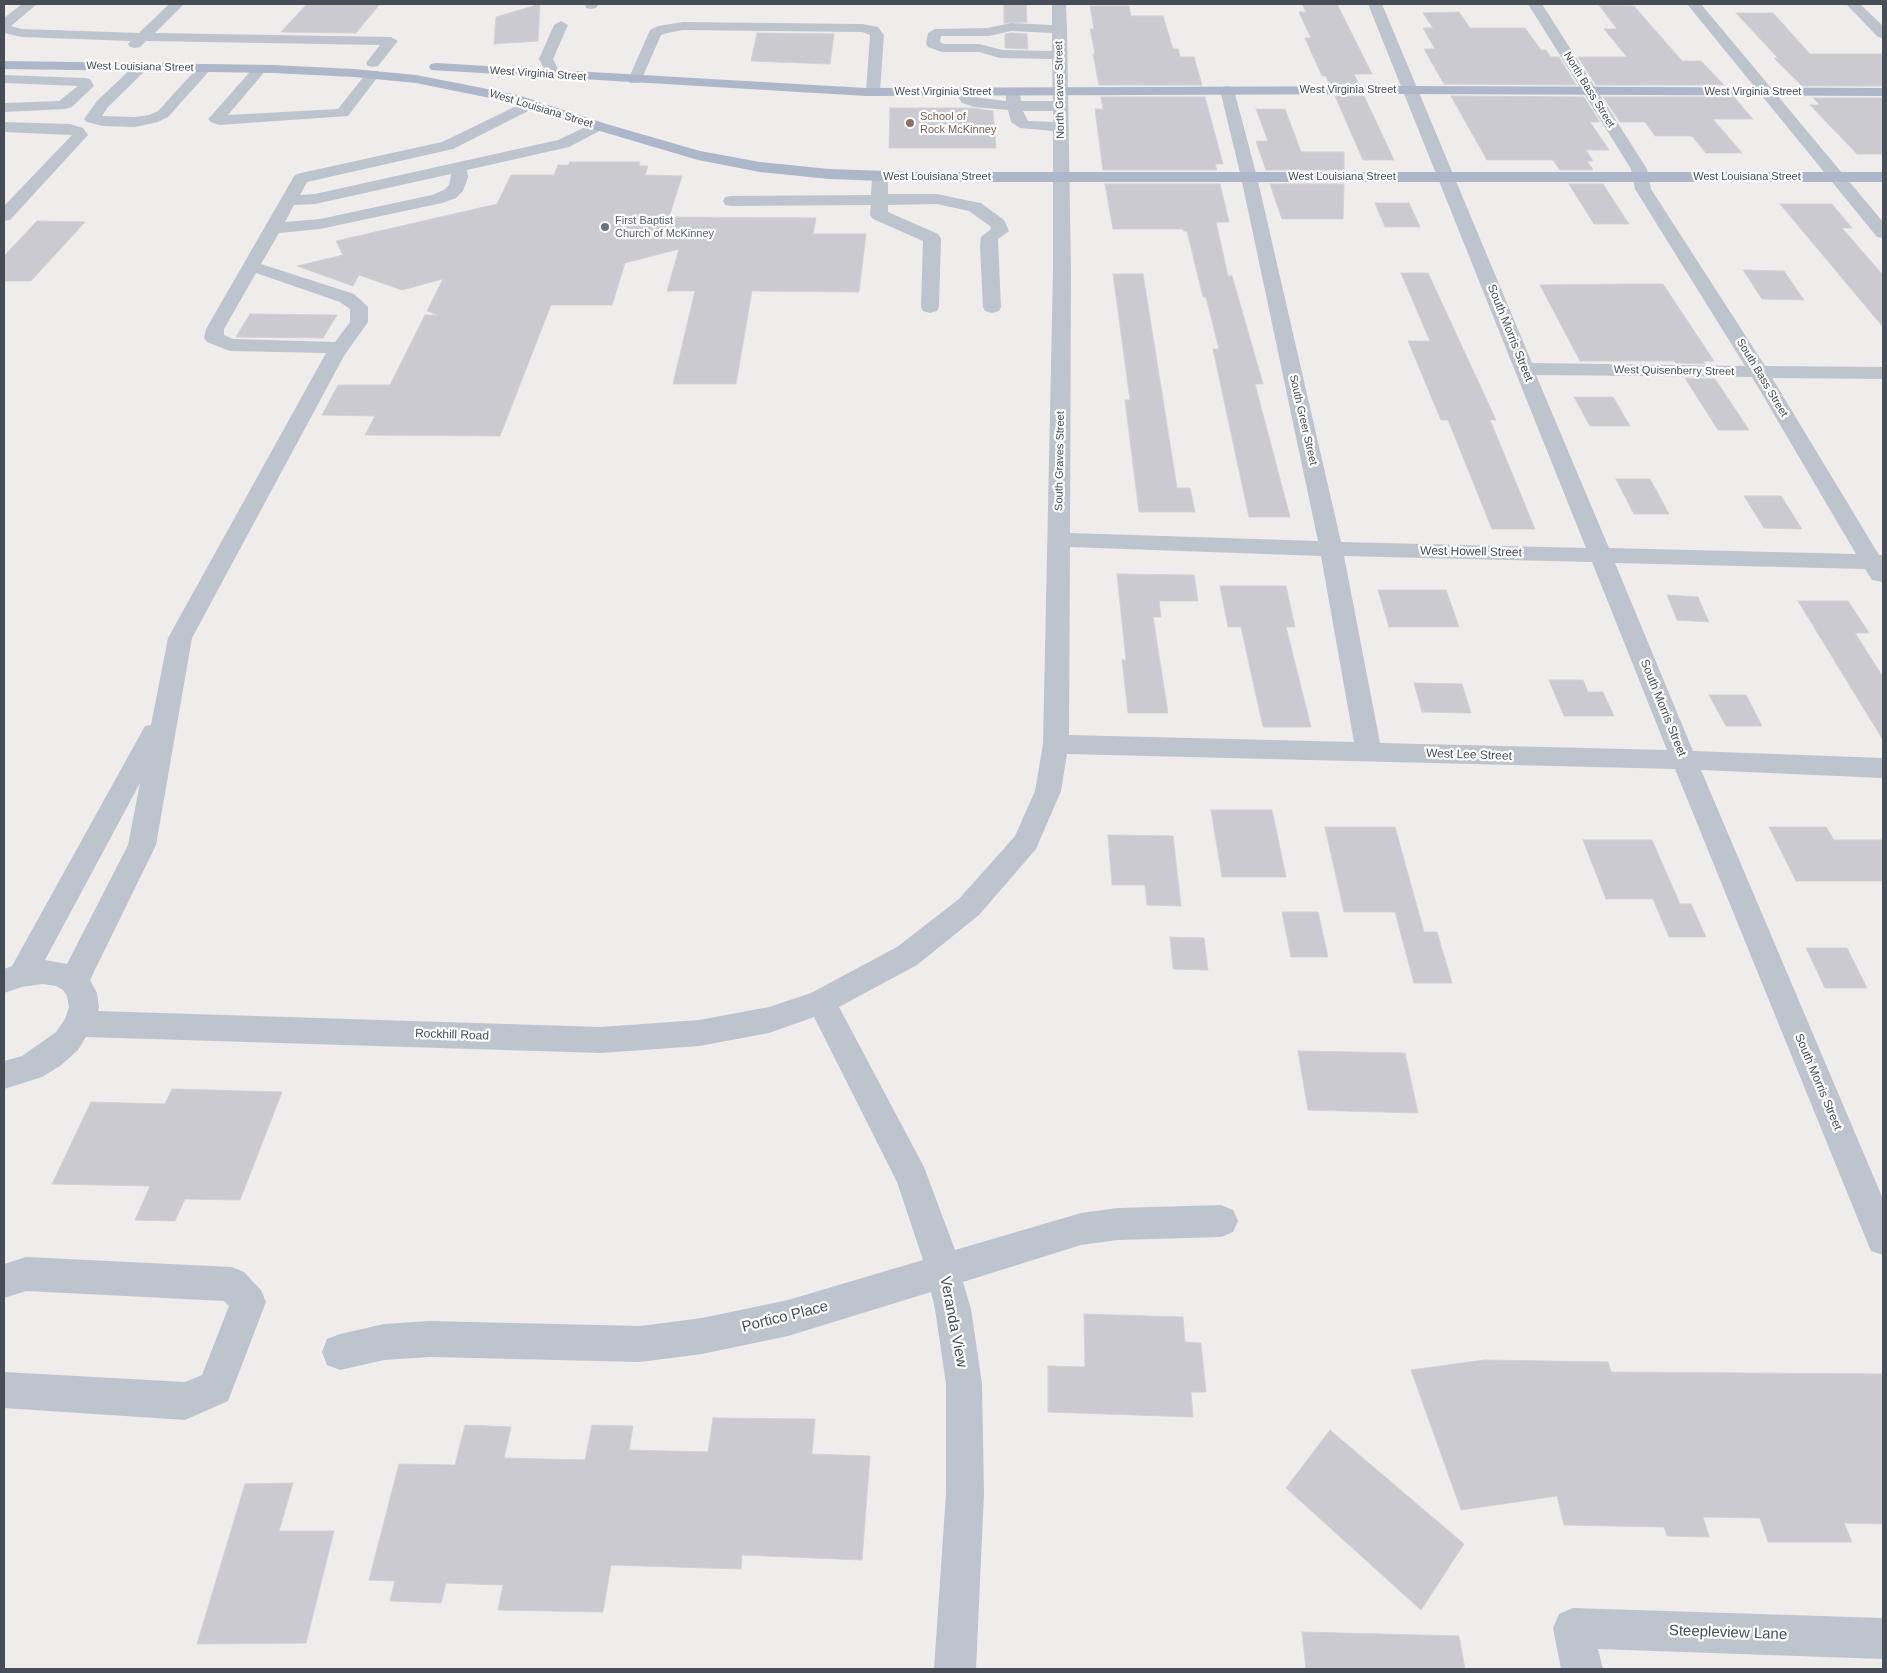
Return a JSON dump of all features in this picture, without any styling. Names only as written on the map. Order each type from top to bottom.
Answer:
[{"type":"main road","name":"West Virginia Street","points":[[4,53],[123,55],[240,63],[554,75],[873,92],[962,92]]},
{"type":"main road","name":"West Louisiana Street","points":[[4,65],[205,68],[240,63],[260,69],[373,68],[513,98],[598,126],[690,153],[738,164],[807,172],[880,176],[1883,178]]},
{"type":"main road","points":[[513,98],[551,92],[560,84],[554,75]]},
{"type":"main road","points":[[566,116],[574,95],[596,83],[630,79]]},
{"type":"main road","name":"West Virginia Street","points":[[1061,99],[1227,90],[1883,92]]},
{"type":"street","points":[[30,4],[6,22],[6,29],[22,32],[142,37],[391,41],[343,113],[216,119],[260,69]]},
{"type":"street","points":[[123,55],[177,4]]},
{"type":"street","name":"North Graves Street","points":[[1059,4],[1061,177]]},
{"type":"street","name":"South Morris Street","points":[[1375,4],[1684,760],[1883,1239]]},
{"type":"street","name":"North Bass Street","points":[[1535,4],[1639,169],[1641,177]]},
{"type":"street","points":[[1694,4],[1883,233]]},
{"type":"street","points":[[1853,4],[1883,34]]},
{"type":"street","points":[[554,75],[546,59],[561,24]]},
{"type":"street","points":[[630,79],[655,32],[663,29],[683,26],[862,28],[873,30],[877,35],[873,92]]},
{"type":"street","points":[[1060,29],[1011,27],[996,28],[989,32],[943,32],[935,33],[933,44],[942,48],[994,50],[1000,54],[1060,55]]},
{"type":"street","points":[[240,63],[262,39]]},
{"type":"street","points":[[4,102],[44,65]]},
{"type":"street","points":[[141,67],[102,104],[92,118],[102,121],[135,122],[153,119],[163,114],[205,68]]},
{"type":"street","points":[[4,79],[85,82],[87,86],[67,104],[60,106],[4,107]]},
{"type":"street","name":"South Greer Street","points":[[1227,90],[1331,549],[1369,752]]},
{"type":"street","points":[[962,92],[967,100],[974,102],[1013,99],[1061,99]]},
{"type":"street","points":[[1013,99],[1020,122],[1025,125],[1061,127]]},
{"type":"street","points":[[335,354],[331,347],[230,345],[214,338],[215,329],[301,178],[447,146],[532,104]]},
{"type":"street","points":[[288,200],[315,199],[563,144],[598,126]]},
{"type":"street","points":[[4,127],[70,129],[77,131],[80,135],[4,216]]},
{"type":"street","points":[[272,228],[320,224],[436,199],[450,194],[457,187],[460,177],[458,167]]},
{"type":"street","points":[[880,176],[879,215],[932,238],[930,307]]},
{"type":"street","name":"South Graves Street","points":[[1056,744],[1061,177]]},
{"type":"street","name":"South Bass Street","points":[[1641,177],[1643,189],[1880,568]]},
{"type":"street","points":[[731,201],[949,201],[974,207],[998,224],[1000,231],[990,237],[989,246],[992,307]]},
{"type":"street","points":[[74,981],[142,845],[180,638],[335,354],[359,322],[359,307],[347,298],[251,266]]},
{"type":"street","name":"West Quisenberry Street","points":[[1524,369],[1883,373]]},
{"type":"street","name":"West Howell Street","points":[[1059,540],[1601,556],[1880,568]]},
{"type":"street","points":[[13,978],[166,712]]},
{"type":"street","name":"West Lee Street","points":[[1056,744],[1684,760],[1883,768]]},
{"type":"street","name":"Rockhill Road","points":[[78,1024],[602,1040],[699,1033],[769,1020],[821,1002],[906,956],[969,907],[1026,842],[1048,791],[1056,744]]},
{"type":"street","points":[[6,1079],[49,1056],[67,1041],[78,1024],[84,1007],[82,993],[74,981],[60,974],[42,972],[13,978]]},
{"type":"street","name":"Veranda View","points":[[821,1002],[912,1178],[944,1272],[953,1309],[964,1384],[965,1494],[955,1669]]},
{"type":"street","name":"Portico Place","points":[[340,1352],[384,1342],[430,1339],[640,1344],[702,1336],[788,1318],[1081,1230],[1118,1224],[1221,1221]]},
{"type":"street","points":[[4,1281],[26,1274],[232,1284],[248,1302],[215,1388],[185,1402],[4,1390]]},
{"type":"street","name":"Steepleview Lane","points":[[1582,1669],[1573,1628],[1882,1642]]},
{"type":"building","points":[[307,4],[380,4],[356,33],[281,32]]},
{"type":"building","points":[[540,4],[538,41],[494,44],[496,17]]},
{"type":"building","points":[[1004,4],[1026,4],[1027,22],[1004,23]]},
{"type":"building","points":[[1302,4],[1337,4],[1372,74],[1354,74],[1359,84],[1329,84],[1326,76],[1322,76],[1305,38],[1311,38],[1299,12],[1306,12]]},
{"type":"building","points":[[1599,5],[1634,6],[1682,61],[1701,61],[1724,85],[1596,85],[1578,57],[1627,57],[1604,29],[1617,29]]},
{"type":"building","points":[[1090,6],[1129,6],[1131,16],[1163,16],[1173,49],[1178,49],[1180,57],[1194,57],[1202,85],[1099,85],[1090,29],[1094,29]]},
{"type":"building","points":[[1459,12],[1470,28],[1525,28],[1541,50],[1546,50],[1551,57],[1559,57],[1576,85],[1444,84],[1424,49],[1435,49],[1423,28],[1433,28],[1423,13]]},
{"type":"building","points":[[1736,13],[1773,13],[1810,54],[1883,54],[1883,86],[1802,86],[1774,58],[1778,58]]},
{"type":"building","points":[[757,33],[834,34],[830,64],[751,61]]},
{"type":"building","points":[[1005,34],[1027,34],[1028,49],[1005,48]]},
{"type":"building","points":[[1335,96],[1364,96],[1394,160],[1363,160]]},
{"type":"building","points":[[1451,96],[1584,97],[1600,122],[1590,122],[1609,150],[1586,150],[1593,161],[1587,161],[1593,170],[1560,170],[1553,160],[1487,160]]},
{"type":"building","points":[[1101,97],[1205,97],[1223,164],[1215,164],[1217,170],[1103,170],[1095,109],[1103,109]]},
{"type":"building","points":[[1603,97],[1734,97],[1753,119],[1713,119],[1742,153],[1706,153],[1692,136],[1655,136],[1645,122],[1620,122]]},
{"type":"building","points":[[1813,98],[1883,98],[1883,154],[1857,154],[1810,105],[1820,105]]},
{"type":"building","points":[[890,108],[972,108],[993,111],[996,148],[889,148]]},
{"type":"building","points":[[1256,109],[1285,109],[1301,152],[1344,152],[1344,170],[1266,170],[1256,141],[1268,141]]},
{"type":"building","points":[[570,162],[640,162],[639,166],[648,166],[645,175],[682,176],[669,217],[816,218],[813,234],[866,234],[859,292],[752,291],[736,384],[673,384],[695,291],[667,291],[679,249],[625,263],[612,305],[551,305],[500,436],[365,435],[375,416],[322,415],[338,385],[390,385],[425,315],[438,315],[427,311],[443,279],[402,290],[359,275],[353,286],[297,266],[343,255],[336,241],[497,204],[511,175],[554,175],[558,165],[568,165]]},
{"type":"building","points":[[1105,184],[1220,184],[1229,222],[1216,222],[1228,276],[1232,276],[1263,384],[1255,384],[1290,517],[1249,517],[1213,349],[1219,349],[1206,297],[1203,297],[1187,231],[1183,231],[1183,229],[1113,229]]},
{"type":"building","points":[[1270,184],[1344,184],[1343,219],[1282,219]]},
{"type":"building","points":[[1569,184],[1603,184],[1629,224],[1594,224]]},
{"type":"building","points":[[1375,203],[1409,203],[1420,227],[1385,227]]},
{"type":"building","points":[[1780,204],[1832,204],[1852,228],[1842,228],[1883,275],[1883,327]]},
{"type":"building","points":[[37,221],[85,222],[31,281],[4,281],[4,256]]},
{"type":"building","points":[[1743,270],[1784,271],[1804,300],[1762,299]]},
{"type":"building","points":[[1401,273],[1428,273],[1496,420],[1490,420],[1535,529],[1492,529],[1448,420],[1441,420],[1408,341],[1430,341]]},
{"type":"building","points":[[1113,274],[1143,274],[1177,488],[1190,488],[1195,512],[1139,512],[1125,400],[1130,400]]},
{"type":"building","points":[[1663,284],[1714,361],[1703,361],[1705,364],[1676,363],[1674,361],[1580,361],[1540,285]]},
{"type":"building","points":[[250,314],[337,315],[323,338],[236,337]]},
{"type":"building","points":[[1685,378],[1715,379],[1749,430],[1718,430]]},
{"type":"building","points":[[1574,397],[1613,397],[1630,426],[1590,426]]},
{"type":"building","points":[[1616,479],[1650,479],[1669,514],[1634,514]]},
{"type":"building","points":[[1744,496],[1781,496],[1802,529],[1764,528]]},
{"type":"building","points":[[1117,574],[1194,575],[1198,601],[1159,601],[1161,617],[1153,617],[1168,713],[1128,713],[1122,660],[1126,660]]},
{"type":"building","points":[[1220,586],[1286,586],[1295,627],[1286,627],[1311,727],[1263,727],[1241,627],[1228,627]]},
{"type":"building","points":[[1378,590],[1446,590],[1459,627],[1389,627]]},
{"type":"building","points":[[1667,595],[1698,597],[1709,622],[1677,620]]},
{"type":"building","points":[[1798,601],[1848,601],[1869,633],[1855,633],[1883,677],[1883,740]]},
{"type":"building","points":[[1549,680],[1583,680],[1588,692],[1603,692],[1614,716],[1564,716]]},
{"type":"building","points":[[1414,683],[1462,684],[1471,713],[1422,712]]},
{"type":"building","points":[[1709,695],[1746,695],[1762,726],[1726,726]]},
{"type":"building","points":[[1211,810],[1272,810],[1286,877],[1222,877]]},
{"type":"building","points":[[1325,827],[1395,827],[1424,932],[1437,932],[1452,983],[1414,983],[1395,912],[1344,912]]},
{"type":"building","points":[[1769,827],[1826,827],[1834,840],[1883,840],[1883,881],[1796,881]]},
{"type":"building","points":[[1108,835],[1173,836],[1181,906],[1147,905],[1145,885],[1112,885]]},
{"type":"building","points":[[1583,840],[1652,840],[1680,904],[1691,904],[1706,937],[1669,937],[1653,899],[1606,899]]},
{"type":"building","points":[[1282,912],[1318,912],[1328,957],[1291,957]]},
{"type":"building","points":[[1170,937],[1204,938],[1208,970],[1173,969]]},
{"type":"building","points":[[1806,948],[1847,948],[1867,988],[1825,988]]},
{"type":"building","points":[[1298,1051],[1405,1053],[1418,1113],[1308,1110]]},
{"type":"building","points":[[172,1089],[282,1092],[240,1200],[185,1199],[175,1221],[135,1220],[150,1186],[52,1184],[91,1102],[165,1104]]},
{"type":"building","points":[[1084,1314],[1183,1317],[1185,1342],[1201,1343],[1206,1392],[1191,1392],[1193,1417],[1048,1412],[1048,1366],[1085,1367]]},
{"type":"building","points":[[1484,1360],[1608,1362],[1611,1372],[1883,1374],[1883,1524],[1844,1523],[1852,1542],[1768,1542],[1760,1518],[1703,1517],[1709,1537],[1667,1536],[1664,1527],[1564,1525],[1557,1496],[1461,1510],[1411,1370]]},
{"type":"building","points":[[713,1418],[815,1419],[812,1454],[870,1456],[862,1560],[742,1555],[741,1569],[611,1565],[603,1612],[498,1610],[503,1585],[446,1583],[441,1603],[390,1601],[395,1581],[369,1580],[399,1464],[455,1465],[465,1425],[511,1427],[504,1458],[585,1460],[592,1425],[633,1426],[629,1450],[708,1452]]},
{"type":"building","points":[[1330,1430],[1464,1544],[1421,1610],[1286,1488]]},
{"type":"building","points":[[293,1483],[279,1531],[334,1531],[306,1643],[197,1644],[245,1484]]},
{"type":"building","points":[[1302,1632],[1459,1636],[1465,1669],[1306,1669]]},
{"type":"place","name":"School of Rock McKinney","points":[[910,123]]},
{"type":"place","name":"First Baptist Church of McKinney","points":[[605,227]]}]
